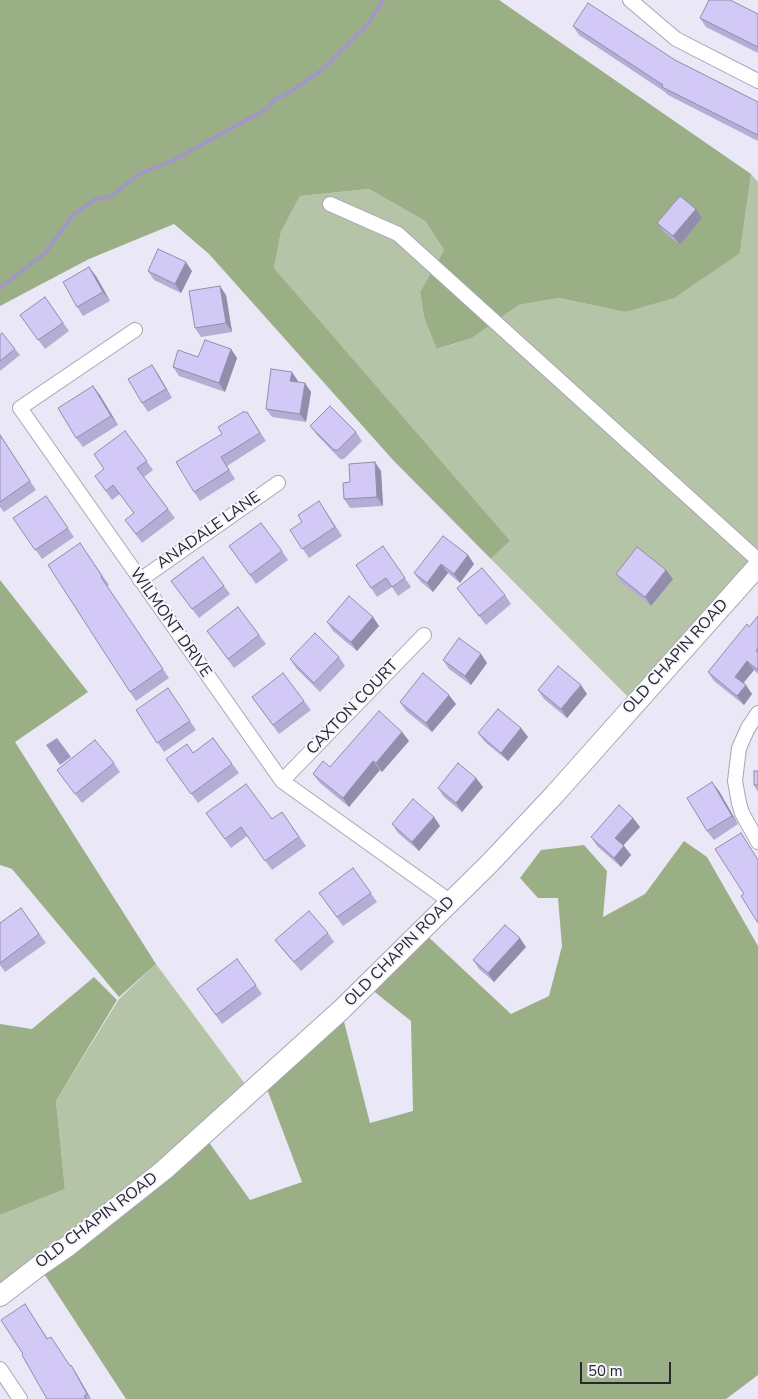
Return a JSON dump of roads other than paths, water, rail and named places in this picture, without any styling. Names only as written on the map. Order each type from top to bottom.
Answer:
[{"type":"street","points":[[630,0],[676,38],[758,81]]},
{"type":"street","points":[[330,204],[398,234],[758,560]]},
{"type":"street","name":"WILMONT DRIVE","points":[[135,330],[20,408],[282,781],[450,902]]},
{"type":"street","name":"ANADALE LANE","points":[[140,580],[278,483]]},
{"type":"street","name":"OLD CHAPIN ROAD","points":[[0,1296],[68,1246],[164,1170],[341,1010],[555,794],[758,566]]},
{"type":"street","name":"CAXTON COURT","points":[[282,781],[424,635]]},
{"type":"street","points":[[758,713],[748,728],[739,748],[735,781],[738,803],[758,842]]},
{"type":"street","points":[[0,1369],[20,1399]]},
{"type":"waterway","points":[[0,288],[45,253],[73,215],[96,199],[110,197],[139,174],[172,161],[268,108],[276,98],[285,95],[322,70],[367,25],[383,0]]}]
